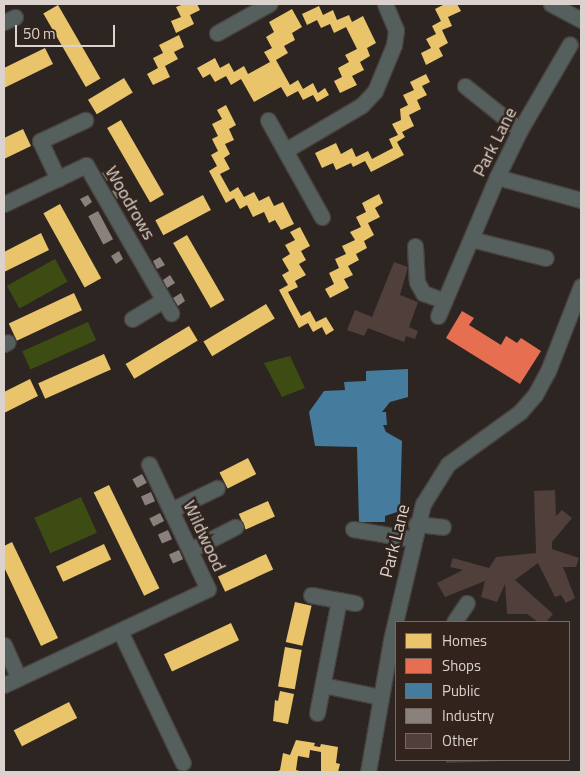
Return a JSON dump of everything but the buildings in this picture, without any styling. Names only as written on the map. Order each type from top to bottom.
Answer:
[{"type":"street","points":[[217,33],[269,4]]},
{"type":"street","points":[[286,150],[362,105],[375,91],[394,44],[396,30],[385,4]]},
{"type":"street","points":[[551,4],[581,20]]},
{"type":"street","name":"Park Lane","points":[[438,316],[497,176],[520,130],[570,44]]},
{"type":"street","points":[[464,86],[520,130]]},
{"type":"street","points":[[58,178],[40,141],[85,120]]},
{"type":"street","points":[[268,120],[322,217]]},
{"type":"street","name":"Woodrows","points":[[4,204],[86,165],[168,307],[132,319]]},
{"type":"street","points":[[497,176],[581,200]]},
{"type":"street","points":[[471,239],[546,258]]},
{"type":"street","points":[[414,246],[417,282],[423,293],[445,301]]},
{"type":"street","name":"Park Lane","points":[[398,621],[414,532],[436,479],[448,464],[472,441],[520,412],[535,395],[548,371],[581,286]]},
{"type":"street","name":"Wildwood","points":[[4,685],[116,629],[208,589],[149,464]]},
{"type":"street","points":[[171,510],[217,488]]},
{"type":"street","points":[[190,550],[235,527]]},
{"type":"street","points":[[353,528],[414,532],[443,528]]},
{"type":"street","points":[[311,595],[355,603]]},
{"type":"street","points":[[317,713],[339,600]]},
{"type":"street","points":[[455,621],[467,603]]},
{"type":"street","points":[[116,629],[183,762]]},
{"type":"street","name":"Park Lane","points":[[368,772],[380,697],[394,641]]},
{"type":"street","points":[[4,646],[19,678]]},
{"type":"street","points":[[323,685],[380,697]]},
{"type":"green space","points":[[55,259],[68,282],[20,308],[7,286]]},
{"type":"green space","points":[[88,322],[96,340],[30,370],[22,351]]},
{"type":"green space","points":[[290,356],[305,388],[282,397],[264,363]]},
{"type":"green space","points":[[81,497],[97,533],[50,553],[34,518]]}]
